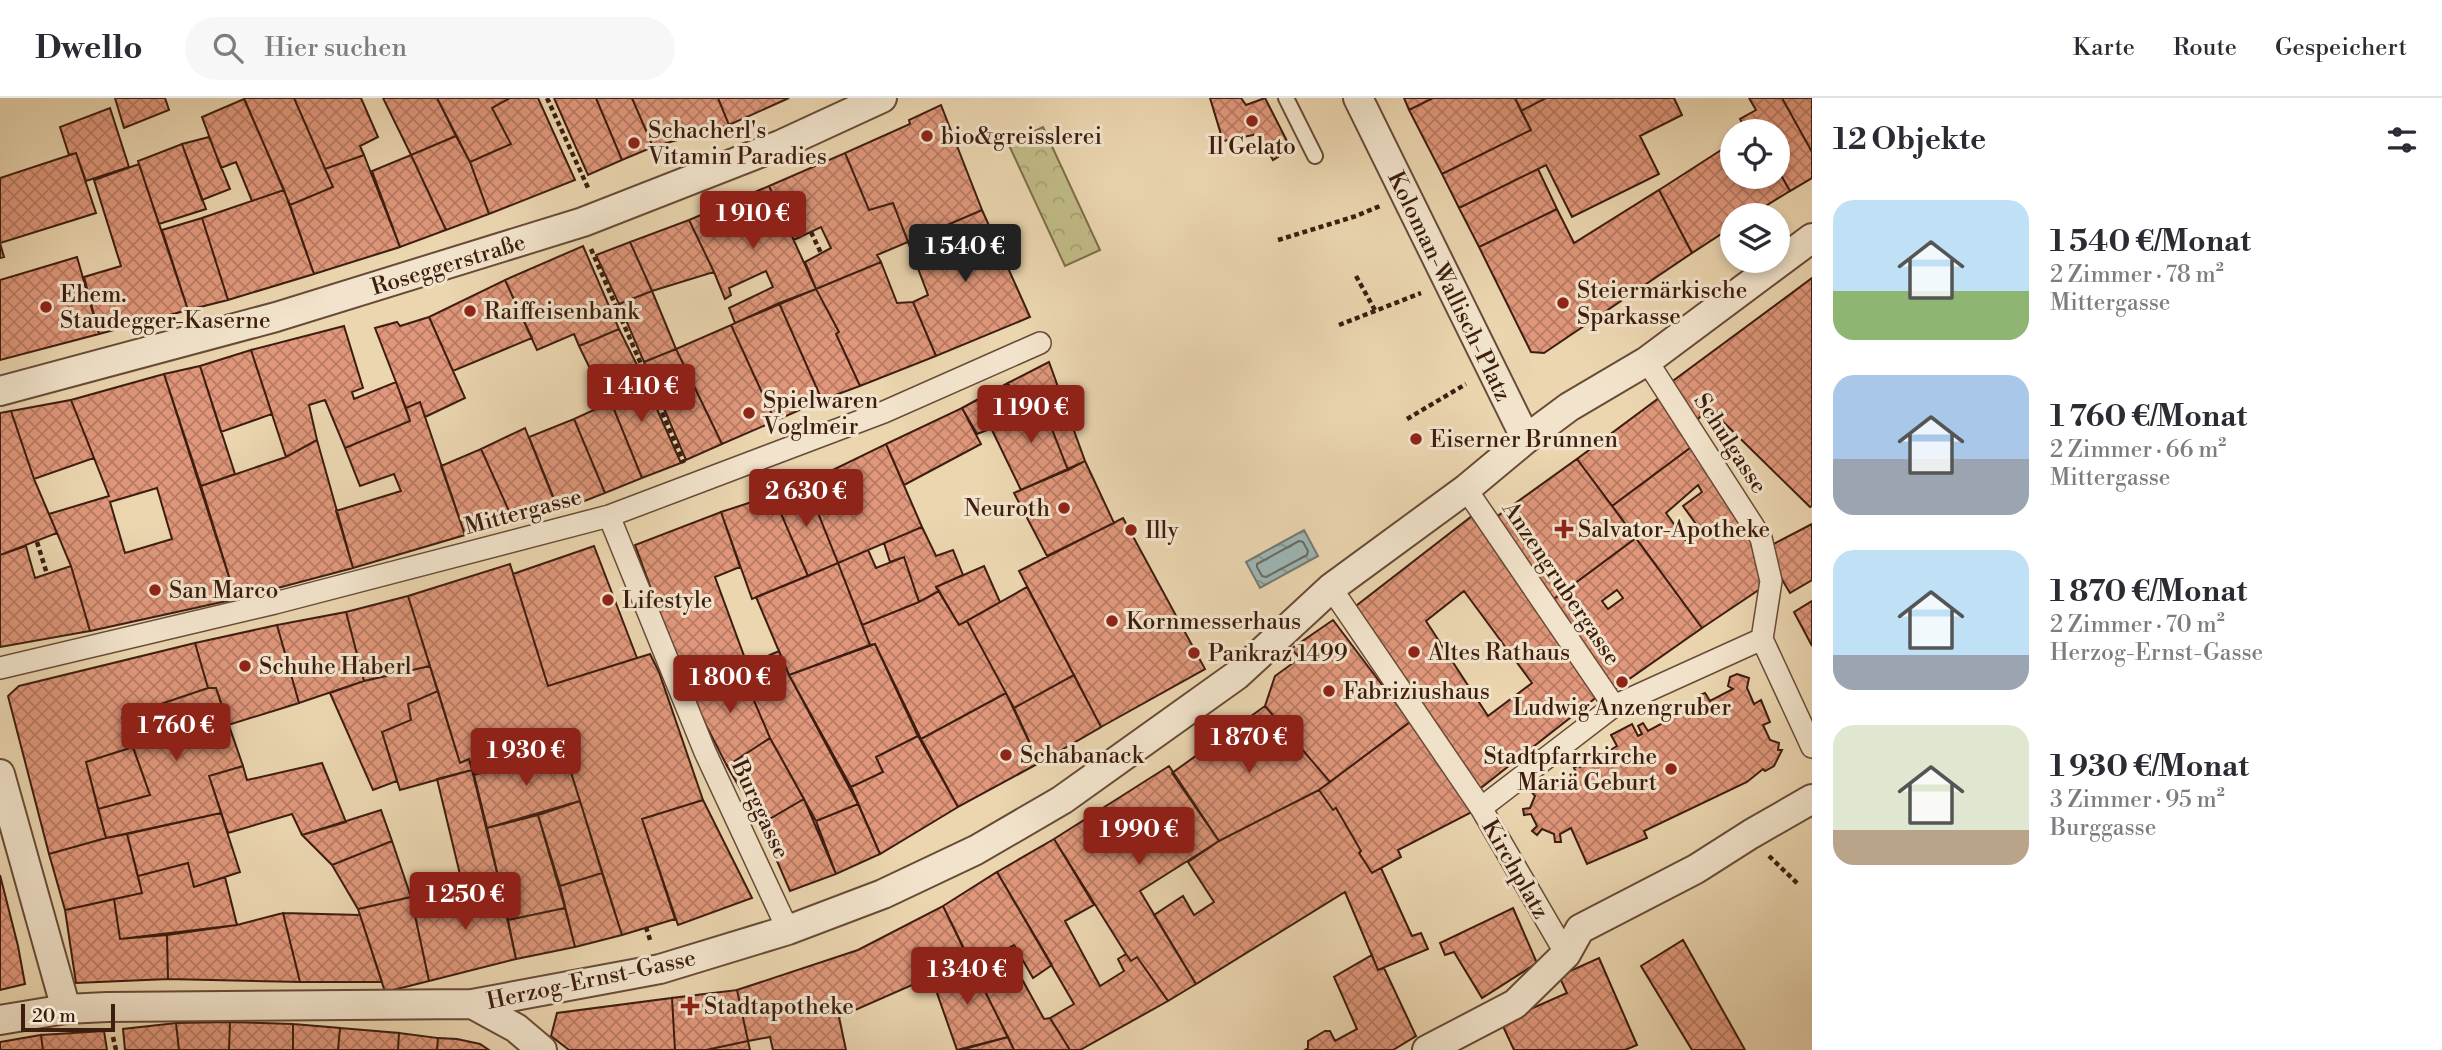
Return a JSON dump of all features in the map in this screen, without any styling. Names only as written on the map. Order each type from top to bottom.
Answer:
[{"type":"street","name":"Roseggerstraße","points":[[0,391],[276,317],[583,222],[780,145],[883,98]]},
{"type":"street","name":"Koloman-Wallisch-Platz","points":[[1358,98],[1526,439]]},
{"type":"street","points":[[1481,808],[1331,589],[1466,489],[1526,439],[1570,407],[1647,361],[1812,238]]},
{"type":"street","name":"Mittergasse","points":[[0,668],[275,603],[609,516],[884,412],[1040,343]]},
{"type":"street","name":"Schulgasse","points":[[1647,361],[1761,538],[1771,581],[1762,639]]},
{"type":"street","name":"Anzengrubergasse","points":[[1466,489],[1614,706]]},
{"type":"street","name":"Burggasse","points":[[609,516],[705,752],[788,930]]},
{"type":"street","name":"Herzog-Ernst-Gasse","points":[[0,1020],[66,1009],[472,1004],[660,969],[788,930],[883,894],[976,850],[1062,800],[1237,675],[1331,589]]},
{"type":"street","points":[[1762,639],[1812,747]]},
{"type":"street","name":"Kirchplatz","points":[[1566,954],[1481,808],[1614,706],[1762,639]]},
{"type":"street","points":[[0,774],[66,1009]]},
{"type":"street","name":"Kirchplatz","points":[[1566,954],[1580,929],[1696,869],[1812,799]]},
{"type":"street","points":[[1427,1050],[1515,1004],[1566,954]]},
{"type":"street","points":[[472,1004],[516,1028],[542,1050]]},
{"type":"lane","points":[[1286,98],[1315,156]]},
{"type":"path","points":[[547,98],[589,190]]},
{"type":"path","points":[[1278,240],[1356,216],[1404,195]]},
{"type":"path","points":[[583,222],[594,256],[683,461],[698,484]]},
{"type":"path","points":[[811,232],[821,253]]},
{"type":"path","points":[[1356,276],[1376,312]]},
{"type":"path","points":[[1339,326],[1447,281]]},
{"type":"path","points":[[1407,419],[1491,369]]},
{"type":"path","points":[[37,542],[47,574]]},
{"type":"path","points":[[1774,862],[1799,885]]},
{"type":"green space","points":[[1043,127],[1100,250],[1065,266],[1008,143]]},
{"type":"water","points":[[1304,530],[1318,556],[1260,588],[1246,562]]},
{"type":"building","points":[[115,98],[165,98],[169,110],[124,128]]},
{"type":"building","points":[[244,98],[294,98],[333,187],[290,205]]},
{"type":"building","points":[[294,98],[361,98],[378,137],[360,146],[364,155],[325,169]]},
{"type":"building","points":[[383,98],[437,98],[456,136],[411,155]]},
{"type":"building","points":[[437,98],[510,98],[492,108],[511,144],[470,162]]},
{"type":"building","points":[[510,98],[538,98],[575,180],[489,214],[470,162],[511,144],[492,108]]},
{"type":"building","points":[[554,98],[596,98],[622,160],[588,175]]},
{"type":"building","points":[[596,98],[632,98],[653,147],[622,160]]},
{"type":"building","points":[[632,98],[718,98],[729,125],[653,147]]},
{"type":"building","points":[[718,98],[789,98],[729,125]]},
{"type":"building","points":[[1210,98],[1241,98],[1246,105],[1265,98],[1291,149],[1273,160],[1258,134],[1223,141]]},
{"type":"building","points":[[1404,98],[1433,98],[1409,110]]},
{"type":"building","points":[[1433,98],[1515,98],[1531,130],[1442,174],[1409,110]]},
{"type":"building","points":[[1515,98],[1546,98],[1521,111]]},
{"type":"building","points":[[1546,98],[1674,98],[1682,115],[1640,136],[1659,174],[1572,217],[1546,165],[1459,208],[1442,174],[1531,130],[1521,111]]},
{"type":"building","points":[[1749,98],[1782,98],[1812,152],[1812,178],[1790,191],[1790,119],[1740,119],[1756,110]]},
{"type":"building","points":[[1782,98],[1812,98],[1812,152]]},
{"type":"building","points":[[244,99],[284,190],[252,201],[236,162],[221,168],[202,117]]},
{"type":"building","points":[[941,105],[982,210],[908,242],[893,203],[869,210],[845,153],[910,124],[909,120]]},
{"type":"building","points":[[110,108],[129,167],[86,181],[76,153],[69,155],[60,127]]},
{"type":"building","points":[[456,136],[470,162],[489,214],[446,230],[411,155]]},
{"type":"building","points":[[209,137],[230,189],[202,200],[182,144]]},
{"type":"building","points":[[182,144],[206,209],[159,224],[138,161]]},
{"type":"building","points":[[1720,151],[1720,189],[1790,191],[1770,203],[1720,203],[1720,235],[1692,253],[1659,190]]},
{"type":"building","points":[[76,153],[96,213],[0,243],[0,178]]},
{"type":"building","points":[[845,153],[869,210],[893,203],[908,242],[877,255],[881,262],[816,289],[805,262],[831,248],[821,227],[794,240],[769,186]]},
{"type":"building","points":[[364,155],[400,247],[314,274],[290,205],[333,187],[325,169]]},
{"type":"building","points":[[411,155],[446,230],[400,247],[372,171]]},
{"type":"building","points":[[139,164],[188,310],[99,334],[84,277],[121,266],[94,180]]},
{"type":"building","points":[[1538,169],[1557,209],[1479,247],[1459,208]]},
{"type":"building","points":[[769,186],[816,289],[735,323],[729,308],[773,287],[766,271],[729,288],[731,295],[725,299],[689,220]]},
{"type":"building","points":[[284,190],[314,274],[228,300],[202,218]]},
{"type":"building","name":"Steiermärkische Sparkasse","points":[[1659,190],[1692,253],[1544,353],[1531,352],[1479,247],[1557,209],[1574,243]]},
{"type":"building","points":[[982,210],[1030,317],[936,356],[913,302],[928,295],[908,242]]},
{"type":"building","points":[[202,218],[228,300],[188,310],[162,230]]},
{"type":"building","points":[[689,220],[714,272],[652,291],[630,242]]},
{"type":"building","points":[[630,242],[652,291],[619,304],[596,255]]},
{"type":"building","points":[[583,246],[619,329],[579,346],[574,334],[537,350],[505,280]]},
{"type":"building","name":"Ehem. Staudegger-Kaserne","points":[[77,257],[99,334],[0,360],[0,280]]},
{"type":"building","points":[[881,262],[897,303],[913,302],[936,356],[860,386],[836,334],[839,332],[816,289]]},
{"type":"building","points":[[1812,278],[1810,507],[1709,408],[1692,425],[1670,383]]},
{"type":"building","points":[[505,280],[532,338],[453,371],[429,317]]},
{"type":"building","points":[[816,289],[839,332],[836,334],[860,386],[822,400],[779,303]]},
{"type":"building","points":[[652,291],[676,349],[644,362],[619,304]]},
{"type":"building","points":[[779,303],[822,400],[775,421],[731,325]]},
{"type":"building","points":[[429,317],[465,398],[425,417],[420,402],[406,408],[375,328],[397,322],[400,326]]},
{"type":"building","points":[[731,325],[775,421],[722,444],[676,349]]},
{"type":"building","points":[[344,326],[363,388],[352,392],[354,399],[396,382],[410,421],[345,448],[325,400],[309,405],[317,440],[286,457],[251,350]]},
{"type":"building","points":[[619,329],[639,369],[599,387],[579,346]]},
{"type":"building","points":[[676,349],[722,444],[686,460],[644,362]]},
{"type":"building","points":[[251,350],[272,414],[221,432],[200,366]]},
{"type":"building","points":[[1049,362],[1085,461],[1068,470],[1038,394],[1019,405],[1008,383]]},
{"type":"building","points":[[200,366],[235,474],[201,486],[164,374]]},
{"type":"building","points":[[639,369],[681,463],[642,478],[611,402],[599,387]]},
{"type":"building","points":[[164,374],[236,599],[90,631],[71,566],[49,514],[109,496],[71,400]],"holes":[[[157,488],[172,539],[125,553],[110,502]]]},
{"type":"building","points":[[1008,383],[1022,417],[977,434],[962,408]]},
{"type":"building","points":[[1038,394],[1068,470],[1021,490],[991,428],[1022,417],[1019,405]]},
{"type":"building","points":[[1659,398],[1694,445],[1612,506],[1577,459]]},
{"type":"building","points":[[71,400],[94,458],[34,479],[11,411]]},
{"type":"building","points":[[420,402],[465,535],[353,568],[336,511],[401,491],[394,474],[360,486],[345,448],[410,421],[406,408]]},
{"type":"building","points":[[611,402],[642,478],[605,493],[574,419]]},
{"type":"building","points":[[962,408],[981,444],[904,485],[886,444]]},
{"type":"building","points":[[11,411],[34,479],[57,533],[0,555],[0,413]]},
{"type":"building","points":[[574,419],[605,493],[559,511],[529,437]]},
{"type":"building","points":[[525,428],[556,505],[514,522],[481,449]]},
{"type":"building","points":[[317,440],[353,568],[236,599],[201,486],[286,457]]},
{"type":"building","points":[[886,444],[922,527],[838,563],[806,483]]},
{"type":"building","points":[[1694,445],[1759,548],[1766,585],[1702,628],[1612,506]],"holes":[[[1698,485],[1702,492],[1683,506],[1701,531],[1687,542],[1666,513]]]},
{"type":"building","points":[[481,449],[514,522],[465,535],[441,466]]},
{"type":"building","name":"Salvator-Apotheke","points":[[1577,459],[1636,538],[1551,601],[1492,520]]},
{"type":"building","name":"Neuroth","points":[[1085,461],[1114,523],[1047,556],[1014,493]]},
{"type":"building","points":[[806,483],[838,563],[808,576],[773,495]]},
{"type":"building","points":[[773,495],[808,576],[752,599],[721,512]]},
{"type":"building","points":[[721,512],[740,567],[715,577],[747,664],[688,690],[635,545]]},
{"type":"building","name":"Altes Rathaus","points":[[1472,516],[1598,696],[1477,791],[1352,609]],"holes":[[[1464,591],[1532,683],[1488,716],[1426,621]]]},
{"type":"building","name":"Kornmesserhaus","points":[[1123,518],[1205,669],[1101,727],[1019,571]]},
{"type":"building","points":[[1812,524],[1812,580],[1790,593],[1764,549]]},
{"type":"building","points":[[922,527],[936,556],[953,550],[963,575],[936,587],[939,591],[919,602],[904,557],[890,562],[884,543]]},
{"type":"building","points":[[1636,538],[1702,628],[1612,691],[1551,601]],"holes":[[[1617,590],[1623,598],[1608,609],[1602,601]]]},
{"type":"building","points":[[26,546],[35,578],[71,566],[90,631],[0,647],[0,555]]},
{"type":"building","points":[[594,546],[637,658],[548,686],[513,574]]},
{"type":"building","points":[[868,550],[876,568],[904,557],[919,602],[862,625],[838,563]]},
{"type":"building","points":[[838,563],[870,645],[789,675],[756,597]]},
{"type":"building","points":[[510,564],[548,686],[650,654],[659,672],[703,800],[642,819],[675,919],[622,935],[563,747],[474,775],[469,759],[460,763],[408,596]]},
{"type":"building","points":[[984,566],[1000,602],[959,625],[936,587]]},
{"type":"building","points":[[1027,587],[1074,675],[1014,708],[967,621]]},
{"type":"building","points":[[939,591],[959,625],[967,621],[1006,693],[921,739],[875,644],[870,645],[862,625]]},
{"type":"building","points":[[408,596],[430,666],[364,681],[346,612]]},
{"type":"building","points":[[1812,601],[1812,646],[1794,612]]},
{"type":"building","points":[[346,612],[364,681],[299,703],[277,625]]},
{"type":"building","name":"Fabriziushaus","points":[[1333,620],[1410,722],[1330,782],[1265,706],[1275,676],[1300,658],[1291,649]]},
{"type":"building","name":"Schuhe Haberl","points":[[277,625],[299,703],[228,725],[216,688],[208,688],[195,643]]},
{"type":"building","points":[[195,643],[208,688],[122,717],[133,747],[86,762],[106,838],[49,854],[8,696],[19,686]]},
{"type":"building","points":[[875,644],[918,736],[876,757],[883,772],[851,787],[789,675]]},
{"type":"building","points":[[779,651],[789,675],[858,804],[816,821],[770,738],[740,668]]},
{"type":"building","points":[[430,666],[438,691],[408,704],[411,720],[382,732],[397,781],[373,790],[330,693],[364,681]]},
{"type":"building","points":[[740,668],[770,738],[727,766],[688,690]]},
{"type":"building","name":"Stadtpfarrkirche Mariä Geburt","points":[[1737,674],[1749,678],[1747,688],[1754,704],[1761,700],[1770,722],[1763,725],[1770,740],[1779,743],[1778,750],[1782,750],[1774,766],[1765,771],[1763,769],[1747,782],[1644,831],[1647,838],[1587,864],[1571,828],[1560,834],[1561,842],[1555,842],[1554,834],[1542,829],[1537,835],[1532,831],[1537,826],[1531,814],[1524,815],[1523,809],[1530,808],[1535,796],[1530,790],[1535,786],[1540,791],[1549,786],[1546,780],[1554,777],[1558,782],[1577,774],[1574,768],[1602,757],[1617,746],[1611,735],[1632,724],[1638,736],[1642,734],[1638,726],[1643,723],[1648,731],[1672,718],[1668,711],[1674,708],[1678,716],[1703,703],[1700,695],[1705,693],[1710,701],[1733,689],[1728,686],[1730,677]]},
{"type":"building","points":[[1074,675],[1101,727],[1039,763],[1014,708]]},
{"type":"building","points":[[208,688],[216,688],[243,766],[209,776],[221,813],[106,838],[98,809],[150,795],[122,717]]},
{"type":"building","points":[[438,691],[460,763],[469,759],[472,770],[400,790],[382,732],[411,720],[408,704]]},
{"type":"building","points":[[1006,693],[1039,763],[958,807],[921,739]]},
{"type":"building","points":[[1265,706],[1330,782],[1219,841],[1172,773]]},
{"type":"building","points":[[1410,722],[1472,812],[1398,850],[1401,857],[1372,873],[1336,808],[1333,810],[1319,790]]},
{"type":"building","points":[[918,736],[958,807],[880,854],[851,787],[883,772],[876,757]]},
{"type":"building","points":[[770,738],[804,799],[761,824],[727,766]]},
{"type":"building","points":[[133,747],[150,795],[98,809],[86,762]]},
{"type":"building","points":[[563,747],[580,801],[487,828],[474,775]]},
{"type":"building","points":[[322,763],[346,822],[302,835],[292,814],[228,833],[209,776],[243,766],[247,780]]},
{"type":"building","points":[[1169,766],[1219,841],[1140,891],[1196,984],[1168,1001],[1137,957],[1131,961],[1126,954],[1054,839]]},
{"type":"building","points":[[472,770],[499,881],[464,891],[437,779]]},
{"type":"building","points":[[1319,790],[1333,810],[1336,808],[1372,873],[1381,868],[1412,936],[1421,933],[1428,949],[1378,970],[1345,892],[1196,984],[1154,915],[1183,896],[1194,915],[1214,902],[1188,862],[1219,841]]},
{"type":"building","points":[[804,799],[836,874],[790,891],[761,824]]},
{"type":"building","points":[[703,800],[752,898],[678,925],[642,819]]},
{"type":"building","points":[[580,801],[602,873],[560,886],[538,815]]},
{"type":"building","points":[[858,804],[880,854],[836,874],[816,821]]},
{"type":"building","points":[[381,810],[392,841],[332,865],[302,835]]},
{"type":"building","points":[[221,813],[240,872],[194,887],[188,863],[138,876],[127,834]]},
{"type":"building","points":[[538,815],[565,908],[508,920],[487,828]]},
{"type":"building","points":[[127,834],[142,893],[65,910],[49,854]]},
{"type":"building","points":[[1054,839],[1094,905],[1065,921],[1100,986],[1124,971],[1118,959],[1126,954],[1131,961],[1137,957],[1168,1001],[1080,1050],[1070,1050],[1050,1018],[1074,1004],[997,872]]},
{"type":"building","points":[[392,841],[411,897],[358,909],[332,865]]},
{"type":"building","points":[[188,863],[194,887],[225,877],[237,925],[120,939],[114,899],[142,893],[138,876]]},
{"type":"building","points":[[997,872],[1052,965],[1033,978],[1014,945],[992,957],[1000,971],[1013,963],[1044,1019],[1050,1018],[1070,1050],[1014,1050],[943,906]]},
{"type":"building","points":[[602,873],[622,935],[575,947],[560,886]]},
{"type":"building","points":[[0,875],[25,984],[0,990]]},
{"type":"building","points":[[499,881],[516,959],[429,981],[413,906]]},
{"type":"building","points":[[411,897],[429,981],[385,992],[358,909]]},
{"type":"building","points":[[114,899],[120,939],[167,935],[168,979],[76,983],[65,910]]},
{"type":"building","points":[[943,906],[969,960],[839,1017],[846,1050],[773,1050],[770,1037],[748,1041],[737,990],[858,950]]},
{"type":"building","points":[[565,908],[575,947],[516,959],[508,920]]},
{"type":"building","points":[[1513,908],[1537,963],[1482,998],[1454,952],[1445,955],[1440,943]]},
{"type":"building","points":[[283,913],[360,915],[382,982],[300,982]]},
{"type":"building","points":[[283,913],[300,982],[168,979],[167,935],[237,925]]},
{"type":"building","points":[[1683,940],[1745,1050],[1692,1050],[1641,966]]},
{"type":"building","points":[[1372,955],[1378,970],[1384,968],[1416,1036],[1393,1050],[1305,1050],[1308,1048],[1308,1041],[1325,1031],[1330,1031],[1335,1041],[1357,1029],[1334,977]]},
{"type":"building","points":[[1599,958],[1637,1045],[1625,1050],[1514,1050],[1501,1022],[1567,993],[1559,976]]},
{"type":"building","points":[[969,960],[1008,1037],[957,1050],[931,976]]},
{"type":"building","points":[[737,990],[748,1041],[706,1050],[675,1050],[672,998]]},
{"type":"building","points":[[672,998],[675,1050],[569,1050],[551,1036],[557,1013]]},
{"type":"building","points":[[230,1022],[293,1024],[293,1050],[229,1050]]},
{"type":"building","points":[[230,1022],[229,1050],[179,1050],[176,1023]]},
{"type":"building","points":[[176,1023],[179,1050],[125,1050],[123,1029]]},
{"type":"building","points":[[293,1024],[340,1028],[338,1050],[293,1050]]},
{"type":"building","points":[[340,1028],[399,1033],[398,1050],[338,1050]]},
{"type":"building","points":[[104,1031],[107,1050],[43,1050],[41,1035]]},
{"type":"building","points":[[399,1033],[438,1038],[437,1050],[398,1050]]},
{"type":"building","points":[[41,1035],[43,1050],[0,1050],[0,1042]]},
{"type":"building","points":[[1008,1037],[1014,1050],[961,1050]]},
{"type":"building","points":[[438,1038],[480,1044],[489,1050],[437,1050]]},
{"type":"building","points":[[748,1041],[750,1050],[706,1050]]},
{"type":"place","name":"Il Gelato","points":[[1252,121]]},
{"type":"place","name":"bio&greisslerei","points":[[927,136]]},
{"type":"place","name":"Schacherl's Vitamin Paradies","points":[[634,143]]},
{"type":"place","name":"Steiermärkische Sparkasse","points":[[1563,303]]},
{"type":"place","name":"Ehem. Staudegger-Kaserne","points":[[46,307]]},
{"type":"place","name":"Raiffeisenbank","points":[[470,311]]},
{"type":"place","name":"Spielwaren Voglmeir","points":[[749,413]]},
{"type":"place","name":"Eiserner Brunnen","points":[[1416,439]]},
{"type":"place","name":"Neuroth","points":[[1064,508]]},
{"type":"place","name":"Salvator-Apotheke","points":[[1564,529]]},
{"type":"place","name":"Illy","points":[[1131,530]]},
{"type":"place","name":"San Marco","points":[[155,590]]},
{"type":"place","name":"Lifestyle","points":[[608,600]]},
{"type":"place","name":"Kornmesserhaus","points":[[1112,621]]},
{"type":"place","name":"Altes Rathaus","points":[[1414,652]]},
{"type":"place","name":"Pankraz 1499","points":[[1194,653]]},
{"type":"place","name":"Schuhe Haberl","points":[[245,666]]},
{"type":"place","name":"Ludwig Anzengruber","points":[[1622,682]]},
{"type":"place","name":"Fabriziushaus","points":[[1329,691]]},
{"type":"place","name":"Schabanack","points":[[1006,755]]},
{"type":"place","name":"Stadtpfarrkirche Mariä Geburt","points":[[1671,769]]},
{"type":"place","name":"Stadtapotheke","points":[[690,1006]]}]
